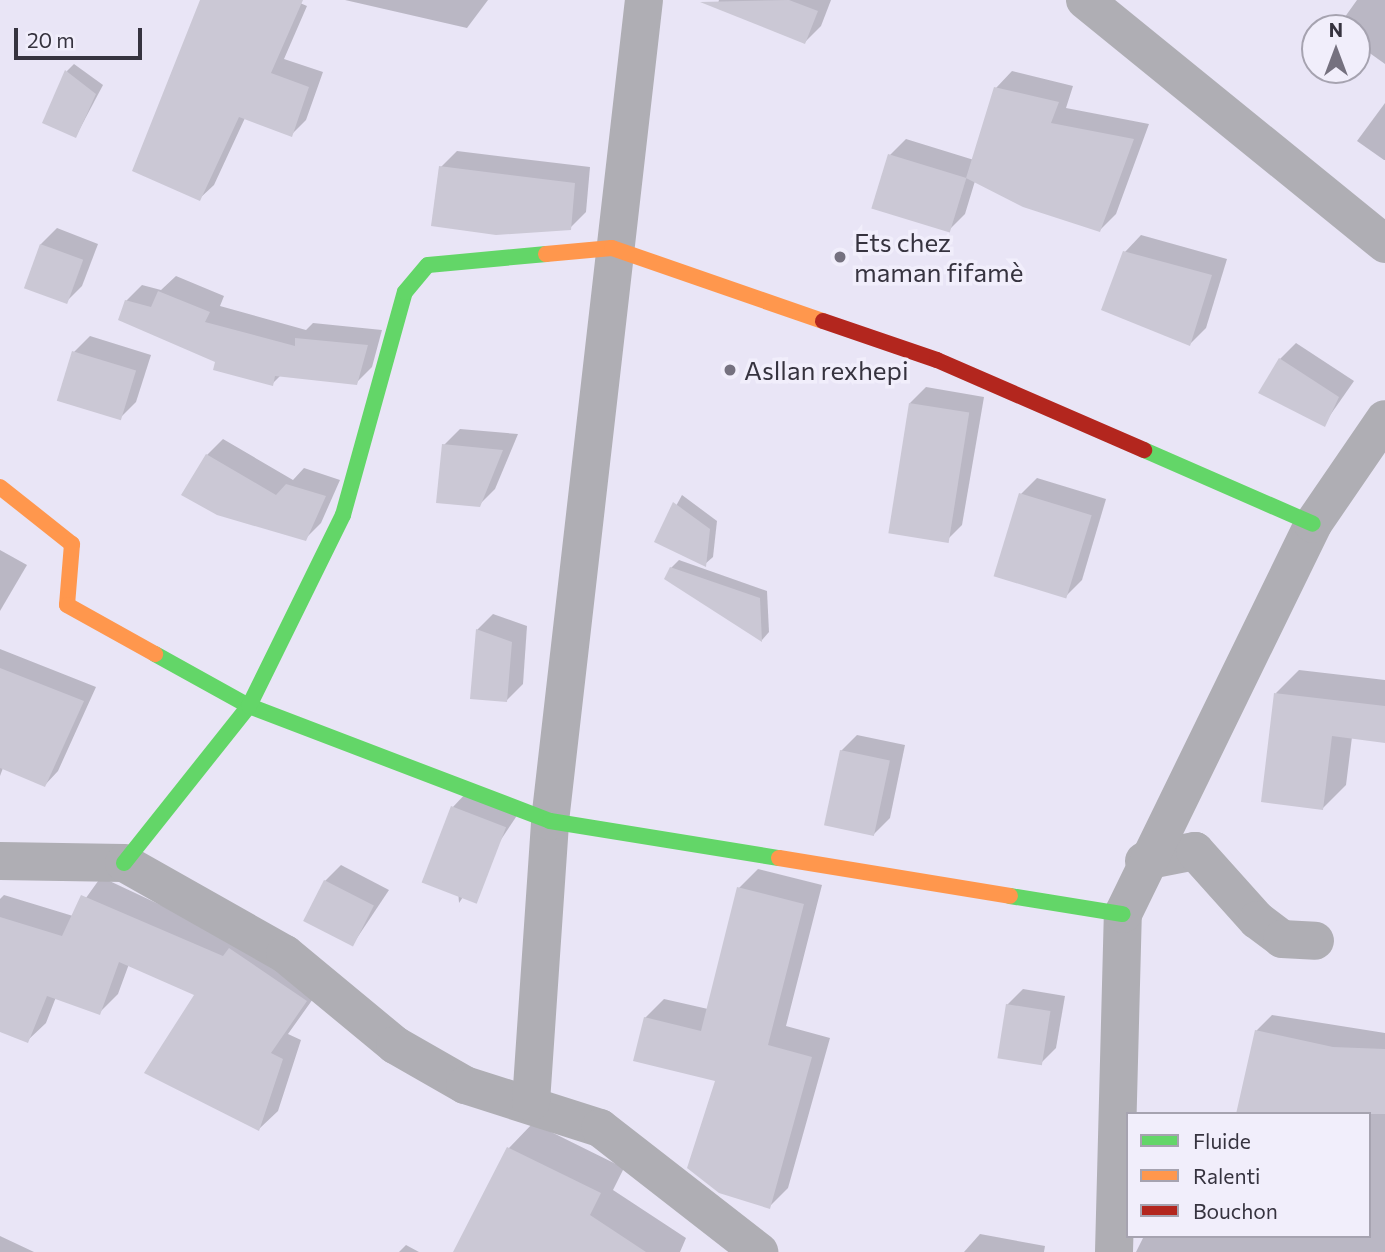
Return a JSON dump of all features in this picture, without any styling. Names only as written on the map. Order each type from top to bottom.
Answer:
[{"type":"street","points":[[531,1102],[550,821],[612,248],[644,0]]},
{"type":"street","points":[[1085,0],[1385,244]]},
{"type":"street","points":[[124,863],[249,706],[342,515],[404,292],[428,265],[612,248],[937,360],[1313,524]]},
{"type":"street","points":[[1114,1252],[1123,914],[1144,861],[1313,524],[1385,419]]},
{"type":"street","points":[[0,487],[72,544],[67,605],[249,706],[550,821],[1123,914]]},
{"type":"street","points":[[1144,861],[1195,851],[1257,920],[1282,939],[1315,941]]},
{"type":"street","points":[[0,861],[124,863],[285,954],[395,1045],[465,1085],[531,1102],[600,1128],[759,1252]]},
{"type":"building","points":[[200,0],[303,0],[271,73],[309,87],[292,137],[239,117],[200,201],[132,171]]},
{"type":"building","points":[[789,0],[818,11],[805,44],[700,2]]},
{"type":"building","points":[[65,70],[96,94],[76,138],[42,123]]},
{"type":"building","points":[[994,87],[1059,102],[1051,123],[1134,139],[1100,232],[1023,207],[966,178]]},
{"type":"building","points":[[888,154],[966,178],[950,232],[871,209]]},
{"type":"building","points":[[439,166],[575,183],[571,230],[496,235],[431,226]]},
{"type":"building","points":[[40,244],[83,260],[67,304],[24,288]]},
{"type":"building","points":[[1123,251],[1212,275],[1190,346],[1101,310]]},
{"type":"building","points":[[158,291],[210,312],[205,322],[295,346],[295,338],[368,345],[357,385],[275,376],[273,386],[213,370],[215,362],[118,320],[125,300],[151,307]]},
{"type":"building","points":[[72,351],[136,371],[121,420],[57,401]]},
{"type":"building","points":[[1279,358],[1339,397],[1325,427],[1258,393]]},
{"type":"building","points":[[909,403],[969,413],[949,543],[888,533]]},
{"type":"building","points":[[442,444],[503,450],[480,507],[436,503]]},
{"type":"building","points":[[206,454],[276,495],[286,484],[326,496],[306,541],[217,515],[181,495]]},
{"type":"building","points":[[1019,493],[1092,515],[1066,598],[994,576]]},
{"type":"building","points":[[673,502],[710,529],[706,567],[654,542]]},
{"type":"building","points":[[670,567],[760,598],[762,642],[664,579]]},
{"type":"building","points":[[476,629],[512,642],[507,702],[470,699]]},
{"type":"building","points":[[0,668],[84,701],[45,787],[0,768]]},
{"type":"building","points":[[1274,693],[1385,706],[1385,743],[1332,736],[1323,810],[1261,802]]},
{"type":"building","points":[[840,750],[890,761],[874,836],[824,825]]},
{"type":"building","points":[[451,806],[506,827],[477,904],[422,883]]},
{"type":"building","points":[[324,880],[374,905],[353,946],[303,921]]},
{"type":"building","points":[[737,887],[804,904],[768,1045],[812,1057],[770,1209],[719,1193],[687,1168],[715,1081],[633,1061],[644,1017],[701,1031]]},
{"type":"building","points":[[81,895],[223,956],[229,948],[307,1001],[271,1053],[283,1059],[259,1131],[144,1073],[194,995],[119,962],[100,1015],[47,996],[28,1043],[0,1032],[0,917],[62,936]]},
{"type":"building","points":[[1006,1004],[1050,1011],[1042,1065],[997,1058]]},
{"type":"building","points":[[1255,1030],[1333,1047],[1385,1049],[1385,1114],[1236,1112]]},
{"type":"building","points":[[507,1147],[601,1193],[590,1215],[646,1252],[453,1252]]},
{"type":"traffic: fast","points":[[124,863],[249,706],[343,515],[405,292],[428,265],[546,254]]},
{"type":"traffic: fast","points":[[1144,450],[1313,524]]},
{"type":"traffic: fast","points":[[155,654],[249,706],[550,821],[779,858]]},
{"type":"traffic: fast","points":[[1010,896],[1123,914]]},
{"type":"traffic: slow","points":[[546,254],[612,248],[823,321]]},
{"type":"traffic: slow","points":[[0,487],[72,544],[67,605],[155,654]]},
{"type":"traffic: slow","points":[[779,858],[1010,896]]},
{"type":"traffic: jam","points":[[823,321],[937,360],[1144,450]]},
{"type":"place","name":"Ets chez maman fifamè","points":[[840,257]]},
{"type":"place","name":"Asllan rexhepi","points":[[730,370]]}]
